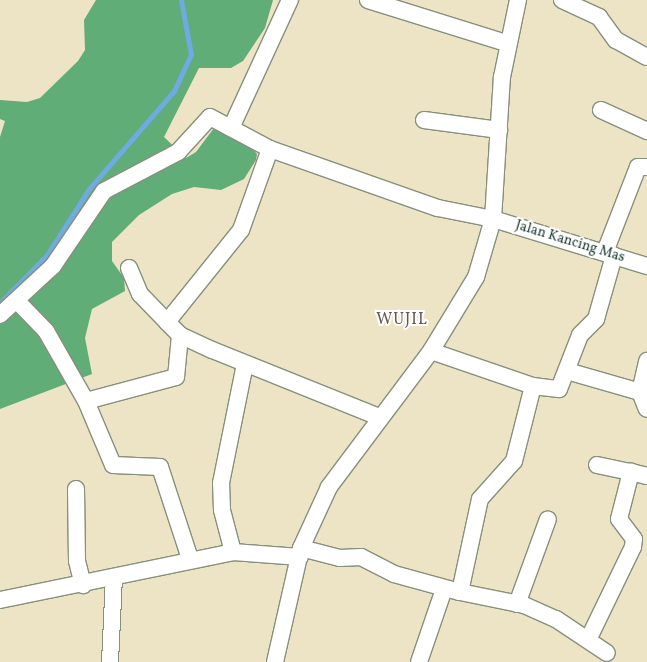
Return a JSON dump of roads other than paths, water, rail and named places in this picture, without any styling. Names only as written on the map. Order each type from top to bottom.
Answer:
[{"type":"street","points":[[231,128],[290,0]]},
{"type":"street","points":[[368,0],[468,34],[506,42]]},
{"type":"street","points":[[275,662],[300,552],[329,486],[379,417],[431,351],[469,292],[493,219],[506,42],[518,0]]},
{"type":"street","points":[[562,0],[599,17],[616,40],[647,57]]},
{"type":"street","points":[[601,110],[647,131]]},
{"type":"street","name":"Jalan Kancing Mas","points":[[18,302],[53,266],[104,191],[178,152],[210,117],[270,149],[438,208],[493,219],[647,266]]},
{"type":"street","points":[[424,120],[499,130]]},
{"type":"street","points":[[167,322],[241,230],[270,149]]},
{"type":"street","points":[[431,351],[533,386],[556,391],[567,370],[580,335],[596,319],[610,254],[638,167],[647,167]]},
{"type":"street","points":[[128,268],[140,294],[180,336],[379,417]]},
{"type":"street","points":[[0,315],[18,302],[46,331],[86,401],[114,465],[160,467],[190,559]]},
{"type":"street","points":[[86,401],[176,377],[180,336]]},
{"type":"street","points":[[647,361],[640,392],[647,409]]},
{"type":"street","points":[[233,552],[222,510],[221,483],[245,364]]},
{"type":"street","points":[[567,370],[640,392]]},
{"type":"street","points":[[420,662],[452,590],[480,499],[514,461],[533,386]]},
{"type":"street","points":[[597,465],[647,476]]},
{"type":"street","points":[[588,640],[633,546],[634,539],[619,519],[630,472]]},
{"type":"street","points":[[76,489],[77,561],[83,585]]},
{"type":"street","points":[[517,604],[548,519]]},
{"type":"street","points":[[0,600],[83,585],[190,559],[233,552],[300,552],[340,558],[361,557],[394,574],[452,590],[517,604],[556,619],[607,653]]},
{"type":"street","points":[[110,662],[114,578]]},
{"type":"waterway","points":[[0,303],[47,255],[89,189],[174,91],[191,55],[181,0]]},
{"type":"district","name":"WUJIL","points":[[402,320]]}]
